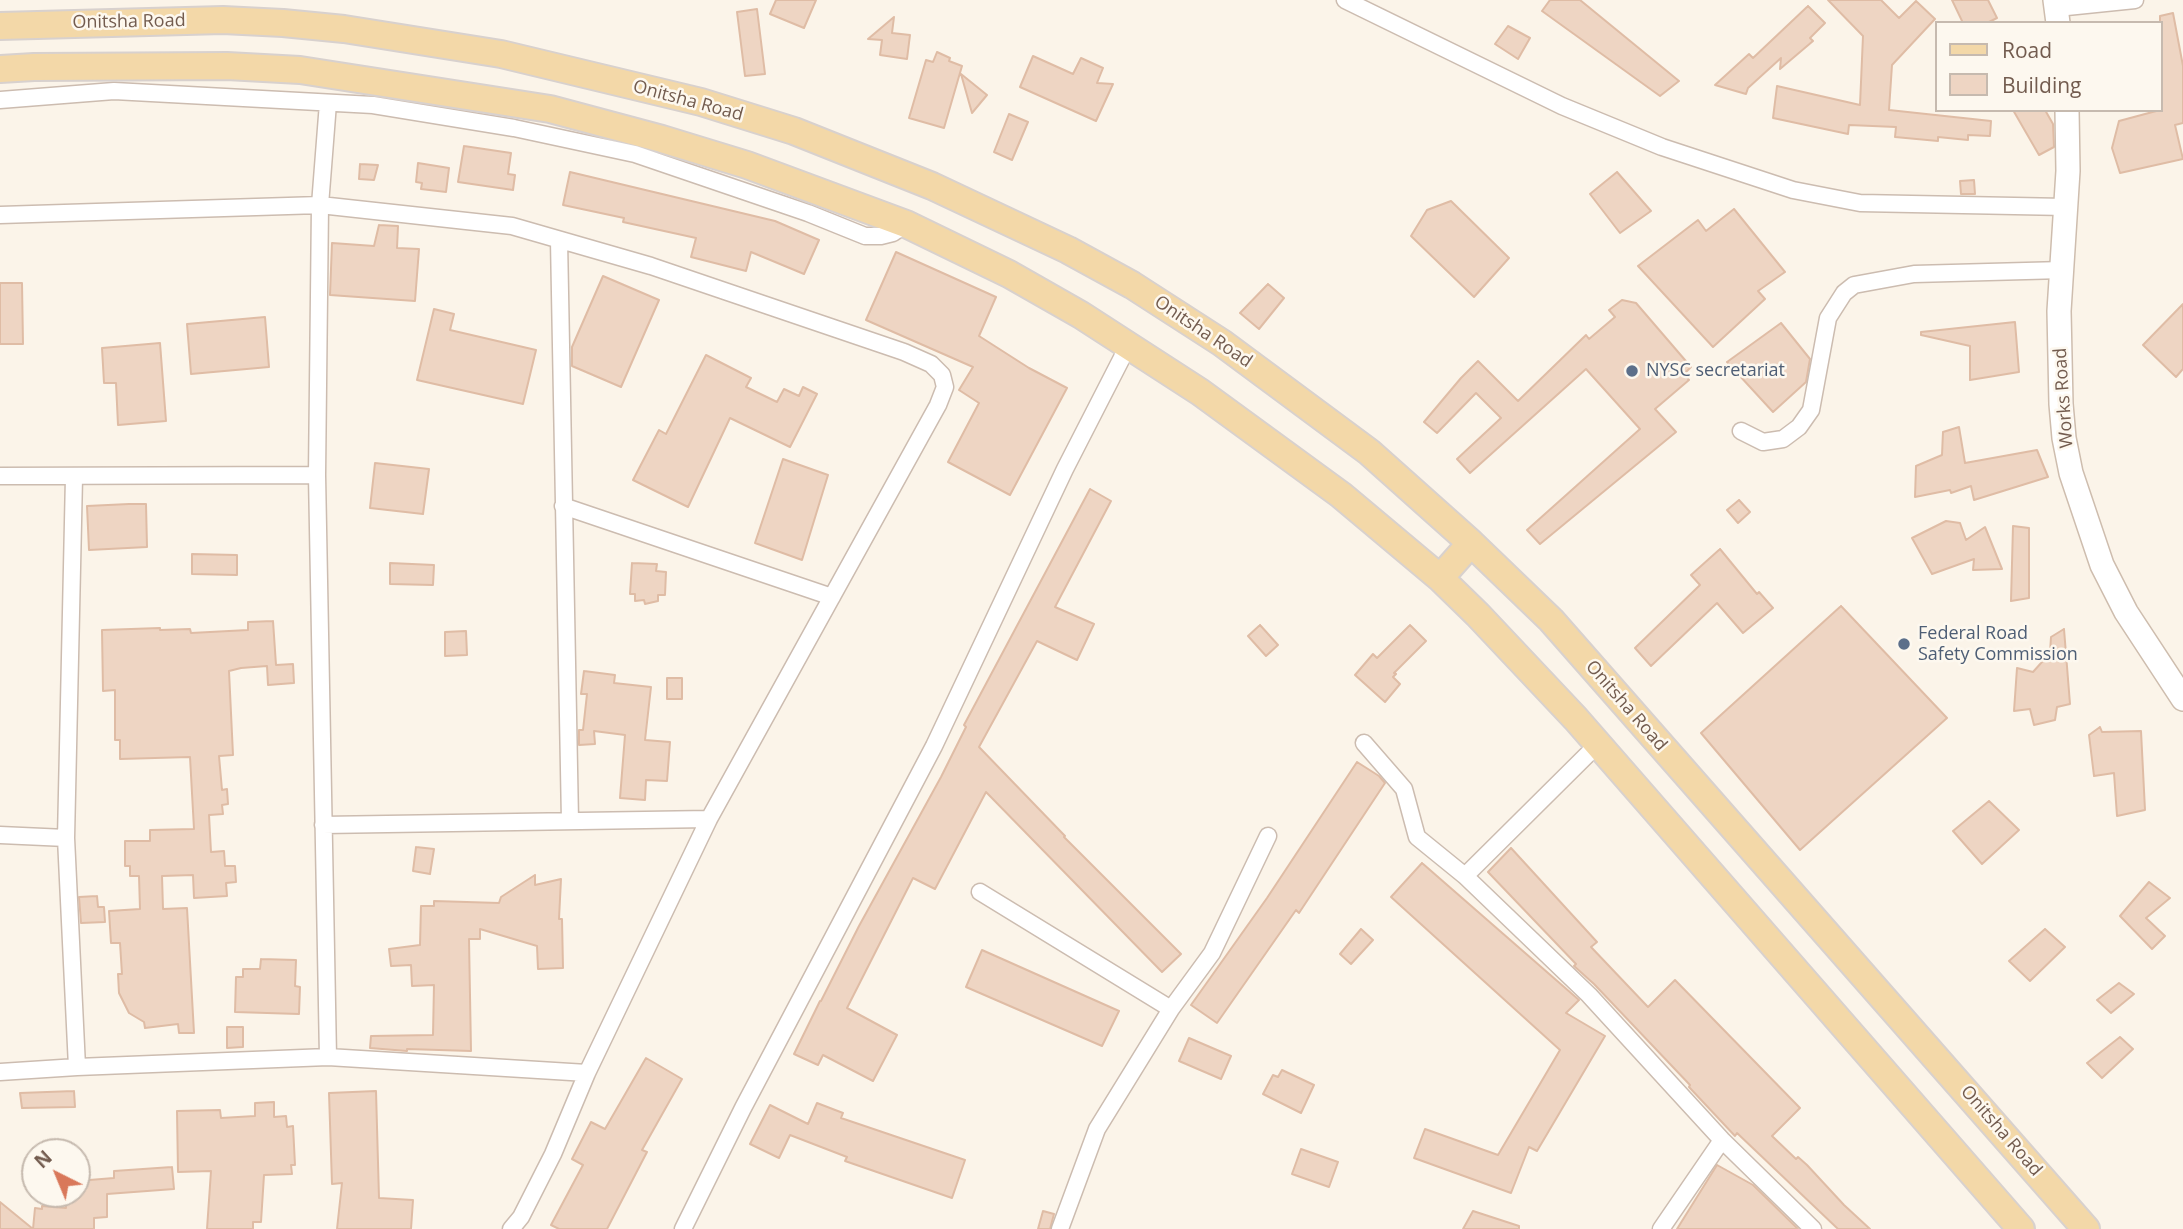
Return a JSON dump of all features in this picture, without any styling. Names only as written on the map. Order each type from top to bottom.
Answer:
[{"type":"main road","name":"Onitsha Road","points":[[0,26],[223,20],[344,29],[501,54],[701,102],[794,131],[932,186],[1068,250],[1132,285],[1222,343],[1369,452],[1471,543],[1551,620],[2086,1229]]},
{"type":"main road","points":[[0,69],[227,66],[300,70],[550,109],[747,165],[906,224],[1009,274],[1081,315],[1200,392],[1341,495],[1440,578],[1521,659],[1598,744],[2021,1229]]},
{"type":"main road","name":"Works Road","points":[[2067,112],[2068,171],[2059,311],[2064,438],[2071,473],[2102,565],[2126,612],[2183,699]]},
{"type":"main road","points":[[1440,578],[1471,543]]},
{"type":"street","points":[[1345,0],[1562,106],[1662,147],[1793,190],[1860,203],[2066,207]]},
{"type":"street","points":[[2057,10],[2135,0]]},
{"type":"street","points":[[0,100],[114,91],[373,106],[514,128],[635,154],[808,213],[865,236],[893,233],[906,224]]},
{"type":"street","points":[[328,103],[320,205],[317,475],[328,1057]]},
{"type":"street","points":[[0,215],[320,205],[512,226],[651,266],[904,352],[931,363],[942,375],[946,387],[938,405],[709,819],[587,1073],[554,1154],[522,1217],[511,1229]]},
{"type":"street","points":[[559,240],[570,821]]},
{"type":"street","points":[[1741,431],[1763,442],[1783,439],[1799,427],[1811,410],[1828,318],[1844,293],[1854,285],[1914,274],[2063,270]]},
{"type":"street","points":[[683,1229],[743,1108],[934,746],[1065,469],[1128,346]]},
{"type":"street","points":[[0,476],[317,475]]},
{"type":"street","points":[[74,477],[66,838],[77,1067]]},
{"type":"street","points":[[563,506],[832,597]]},
{"type":"street","points":[[1364,743],[1404,789],[1416,837],[1465,876],[1589,995],[1722,1140],[1813,1229]]},
{"type":"street","points":[[1465,876],[1598,744]]},
{"type":"street","points":[[323,825],[709,819]]},
{"type":"street","points":[[0,835],[66,838]]},
{"type":"street","points":[[1059,1229],[1097,1129],[1171,1009],[1212,953],[1268,836]]},
{"type":"street","points":[[980,892],[1171,1009]]},
{"type":"street","points":[[0,1072],[328,1057],[587,1073]]},
{"type":"street","points":[[1661,1229],[1722,1140]]},
{"type":"building","points":[[776,0],[816,0],[804,28],[770,14]]},
{"type":"building","points":[[1550,0],[1580,0],[1679,81],[1660,96],[1542,11]]},
{"type":"building","points":[[1828,0],[1881,0],[1899,18],[1916,1],[1935,19],[1892,65],[1889,110],[1991,121],[1990,136],[1968,135],[1968,140],[1938,137],[1938,141],[1895,137],[1896,127],[1849,125],[1848,134],[1773,118],[1777,86],[1860,105],[1863,36]]},
{"type":"building","points":[[1952,0],[1988,0],[1997,18],[1991,21],[1962,21]]},
{"type":"building","points":[[1808,6],[1825,23],[1810,38],[1813,41],[1780,69],[1781,58],[1748,88],[1746,94],[1715,85],[1749,54],[1753,58]]},
{"type":"building","points":[[757,9],[765,74],[745,76],[737,12]]},
{"type":"building","points":[[2173,13],[2183,66],[2183,123],[2175,125],[2183,159],[2120,173],[2112,148],[2119,121],[2162,112],[2160,16]]},
{"type":"building","points":[[894,17],[892,33],[910,35],[907,59],[880,55],[882,40],[868,39]]},
{"type":"building","points":[[1508,26],[1530,38],[1518,59],[1495,44]]},
{"type":"building","points":[[937,52],[962,66],[944,128],[909,118],[926,60],[933,62]]},
{"type":"building","points":[[1033,56],[1073,74],[1081,58],[1103,68],[1097,83],[1113,84],[1096,121],[1020,87]]},
{"type":"building","points":[[961,74],[987,95],[972,113]]},
{"type":"building","points":[[2014,112],[2046,112],[2053,124],[2054,147],[2039,155]]},
{"type":"building","points":[[1009,114],[1028,122],[1012,160],[994,152]]},
{"type":"building","points":[[464,146],[511,153],[508,174],[515,175],[513,190],[458,182]]},
{"type":"building","points":[[418,163],[449,168],[446,192],[421,189],[422,183],[416,182]]},
{"type":"building","points":[[360,164],[378,165],[374,180],[359,179]]},
{"type":"building","points":[[570,172],[775,221],[819,240],[804,274],[751,252],[746,271],[691,257],[696,238],[563,205]]},
{"type":"building","points":[[1617,172],[1651,211],[1620,233],[1590,194]]},
{"type":"building","points":[[1974,180],[1975,194],[1961,194],[1960,181]]},
{"type":"building","points":[[1451,201],[1509,258],[1474,297],[1411,236],[1427,210]]},
{"type":"building","points":[[1734,209],[1785,272],[1758,291],[1765,299],[1713,347],[1638,266],[1698,220],[1706,231]]},
{"type":"building","points":[[379,225],[398,226],[397,248],[419,249],[415,301],[330,295],[332,243],[374,246]]},
{"type":"building","points":[[896,252],[996,297],[979,336],[1029,368],[1067,388],[1010,495],[948,462],[979,403],[959,390],[973,367],[866,320]]},
{"type":"building","points":[[603,276],[659,300],[621,387],[572,366],[572,347]]},
{"type":"building","points":[[0,283],[22,283],[23,344],[0,344]]},
{"type":"building","points":[[1268,284],[1284,298],[1259,329],[1240,313]]},
{"type":"building","points":[[1622,300],[1636,303],[1691,367],[1684,374],[1689,380],[1655,409],[1676,432],[1540,544],[1527,530],[1640,429],[1586,369],[1470,473],[1457,459],[1501,418],[1476,393],[1437,433],[1424,422],[1478,361],[1518,401],[1586,335],[1589,339],[1615,317],[1609,310]]},
{"type":"building","points":[[2183,304],[2183,369],[2176,377],[2143,345]]},
{"type":"building","points":[[434,309],[454,314],[450,330],[536,350],[523,404],[417,380]]},
{"type":"building","points":[[265,317],[269,367],[191,374],[187,324]]},
{"type":"building","points":[[2015,322],[2019,372],[1970,380],[1970,346],[1921,335],[1921,332]]},
{"type":"building","points":[[1781,323],[1810,359],[1806,382],[1773,412],[1727,362]]},
{"type":"building","points":[[160,343],[166,421],[118,425],[116,383],[104,383],[102,348]]},
{"type":"building","points":[[706,355],[751,378],[746,387],[777,402],[784,389],[799,396],[803,387],[817,394],[790,447],[730,418],[688,507],[633,480],[659,430],[666,434]]},
{"type":"building","points":[[1959,427],[1965,463],[2037,450],[2048,477],[1974,500],[1971,486],[1951,493],[1950,490],[1915,497],[1916,466],[1942,455],[1943,432]]},
{"type":"building","points":[[783,459],[828,475],[802,560],[755,543]]},
{"type":"building","points":[[375,463],[429,469],[423,514],[370,508]]},
{"type":"building","points":[[1090,489],[1111,501],[1055,607],[1094,624],[1077,660],[1037,641],[979,747],[1181,954],[1162,972],[986,792],[935,889],[913,878],[847,1008],[897,1035],[873,1081],[823,1055],[818,1065],[794,1054],[859,926],[941,777],[966,727],[964,725]]},
{"type":"building","points":[[1739,500],[1750,512],[1738,523],[1727,510]]},
{"type":"building","points":[[146,504],[147,547],[89,550],[87,506]]},
{"type":"building","points":[[1946,521],[1960,523],[1966,540],[1985,527],[2002,569],[1973,570],[1974,559],[1932,574],[1912,538]]},
{"type":"building","points":[[2013,526],[2029,528],[2029,598],[2011,601]]},
{"type":"building","points":[[1720,549],[1757,594],[1759,592],[1773,608],[1743,633],[1717,603],[1651,666],[1635,648],[1700,585],[1691,575]]},
{"type":"building","points":[[192,554],[237,555],[237,575],[192,574]]},
{"type":"building","points":[[390,563],[434,565],[433,585],[390,584]]},
{"type":"building","points":[[632,563],[657,564],[656,571],[666,572],[665,595],[658,595],[658,601],[645,604],[644,600],[635,601],[635,594],[630,594]]},
{"type":"building","points":[[1841,606],[1947,718],[1800,850],[1701,733]]},
{"type":"building","points":[[273,621],[276,665],[293,664],[294,683],[268,685],[267,666],[229,671],[233,755],[219,756],[222,790],[227,789],[228,804],[222,805],[223,814],[209,815],[211,852],[224,851],[225,866],[235,866],[236,882],[226,883],[227,896],[194,898],[193,875],[162,876],[163,909],[187,908],[194,1033],[179,1033],[178,1024],[145,1028],[144,1022],[129,1013],[119,993],[118,974],[122,974],[120,943],[111,943],[109,911],[140,909],[139,876],[130,876],[130,866],[125,866],[125,841],[150,841],[150,830],[194,829],[190,757],[120,759],[120,740],[115,740],[115,690],[103,691],[102,630],[190,629],[191,633],[248,630],[248,622]]},
{"type":"building","points":[[1260,625],[1278,645],[1266,656],[1248,636]]},
{"type":"building","points":[[1410,625],[1426,641],[1394,673],[1396,674],[1393,677],[1400,684],[1385,702],[1355,675],[1373,654],[1377,658]]},
{"type":"building","points":[[2064,629],[2070,704],[2057,707],[2055,720],[2034,725],[2030,709],[2014,711],[2017,668],[2033,672],[2050,653],[2051,637]]},
{"type":"building","points":[[466,631],[467,655],[445,656],[445,632]]},
{"type":"building","points":[[584,671],[615,675],[614,683],[651,687],[645,740],[670,742],[667,781],[646,780],[645,800],[620,798],[625,735],[594,731],[595,744],[579,745],[579,730],[583,730],[587,694],[581,694]]},
{"type":"building","points":[[667,678],[682,678],[682,699],[667,699]]},
{"type":"building","points":[[2100,727],[2102,732],[2141,731],[2145,810],[2117,816],[2114,773],[2094,776],[2089,735]]},
{"type":"building","points":[[1357,762],[1385,783],[1299,913],[1296,910],[1217,1023],[1191,1005],[1267,898]]},
{"type":"building","points":[[1989,801],[2019,830],[1982,864],[1953,831]]},
{"type":"building","points":[[416,847],[434,849],[430,874],[413,871]]},
{"type":"building","points":[[1511,848],[1597,942],[1591,947],[1648,1007],[1675,980],[1800,1108],[1772,1136],[1796,1159],[1798,1157],[1807,1165],[1870,1229],[1838,1229],[1737,1133],[1735,1136],[1690,1085],[1574,966],[1576,964],[1488,872]]},
{"type":"building","points":[[1422,863],[1579,1000],[1566,1013],[1605,1036],[1537,1151],[1529,1147],[1511,1193],[1414,1158],[1425,1129],[1498,1155],[1560,1050],[1391,897]]},
{"type":"building","points":[[535,875],[535,885],[561,879],[559,919],[562,919],[563,968],[538,969],[537,946],[480,929],[480,939],[469,939],[471,1051],[370,1048],[371,1036],[433,1035],[434,985],[412,986],[411,965],[391,966],[389,949],[420,945],[421,906],[434,906],[434,901],[499,903],[501,897]]},
{"type":"building","points":[[2149,882],[2170,898],[2146,918],[2165,936],[2152,949],[2120,916]]},
{"type":"building","points":[[97,896],[98,907],[104,907],[105,922],[81,923],[79,897]]},
{"type":"building","points":[[1361,929],[1373,940],[1351,964],[1340,954]]},
{"type":"building","points":[[2045,929],[2065,947],[2030,981],[2009,961]]},
{"type":"building","points":[[982,950],[1119,1011],[1102,1046],[966,987]]},
{"type":"building","points":[[261,959],[296,960],[295,986],[300,987],[299,1014],[235,1012],[236,977],[243,977],[243,969],[260,969]]},
{"type":"building","points":[[2119,983],[2134,994],[2111,1013],[2097,1000]]},
{"type":"building","points":[[227,1027],[243,1027],[243,1047],[227,1048]]},
{"type":"building","points":[[2120,1037],[2133,1049],[2102,1078],[2087,1063]]},
{"type":"building","points":[[1189,1038],[1231,1056],[1221,1079],[1179,1061]]},
{"type":"building","points":[[646,1058],[682,1079],[642,1150],[647,1152],[607,1229],[559,1229],[551,1225],[583,1165],[572,1159],[591,1122],[605,1129]]},
{"type":"building","points":[[1282,1070],[1314,1085],[1301,1113],[1263,1094],[1273,1075],[1278,1077]]},
{"type":"building","points":[[74,1091],[75,1107],[22,1108],[20,1093]]},
{"type":"building","points":[[376,1091],[379,1198],[413,1200],[411,1229],[337,1229],[342,1183],[332,1184],[329,1093]]},
{"type":"building","points":[[274,1102],[274,1117],[286,1116],[287,1127],[293,1126],[295,1165],[291,1165],[292,1174],[264,1175],[261,1222],[253,1222],[253,1229],[207,1229],[211,1171],[178,1172],[177,1111],[220,1110],[221,1118],[255,1116],[255,1103]]},
{"type":"building","points":[[817,1103],[843,1113],[841,1118],[965,1160],[952,1198],[845,1161],[847,1157],[790,1135],[779,1158],[750,1144],[770,1105],[808,1124]]},
{"type":"building","points":[[1301,1149],[1338,1162],[1329,1187],[1292,1174]]},
{"type":"building","points":[[1717,1165],[1753,1185],[1798,1229],[1677,1229]]},
{"type":"building","points":[[172,1167],[174,1189],[107,1194],[107,1217],[94,1218],[94,1229],[33,1229],[35,1208],[91,1208],[91,1180],[114,1178],[114,1171]]},
{"type":"building","points":[[0,1202],[33,1229],[0,1229]]},
{"type":"building","points":[[1043,1211],[1054,1214],[1050,1229],[1038,1229]]},
{"type":"building","points":[[1473,1211],[1519,1226],[1519,1229],[1463,1229]]},
{"type":"place","name":"NYSC secretariat","points":[[1632,371]]},
{"type":"place","name":"Federal Road Safety Commission","points":[[1904,644]]}]
